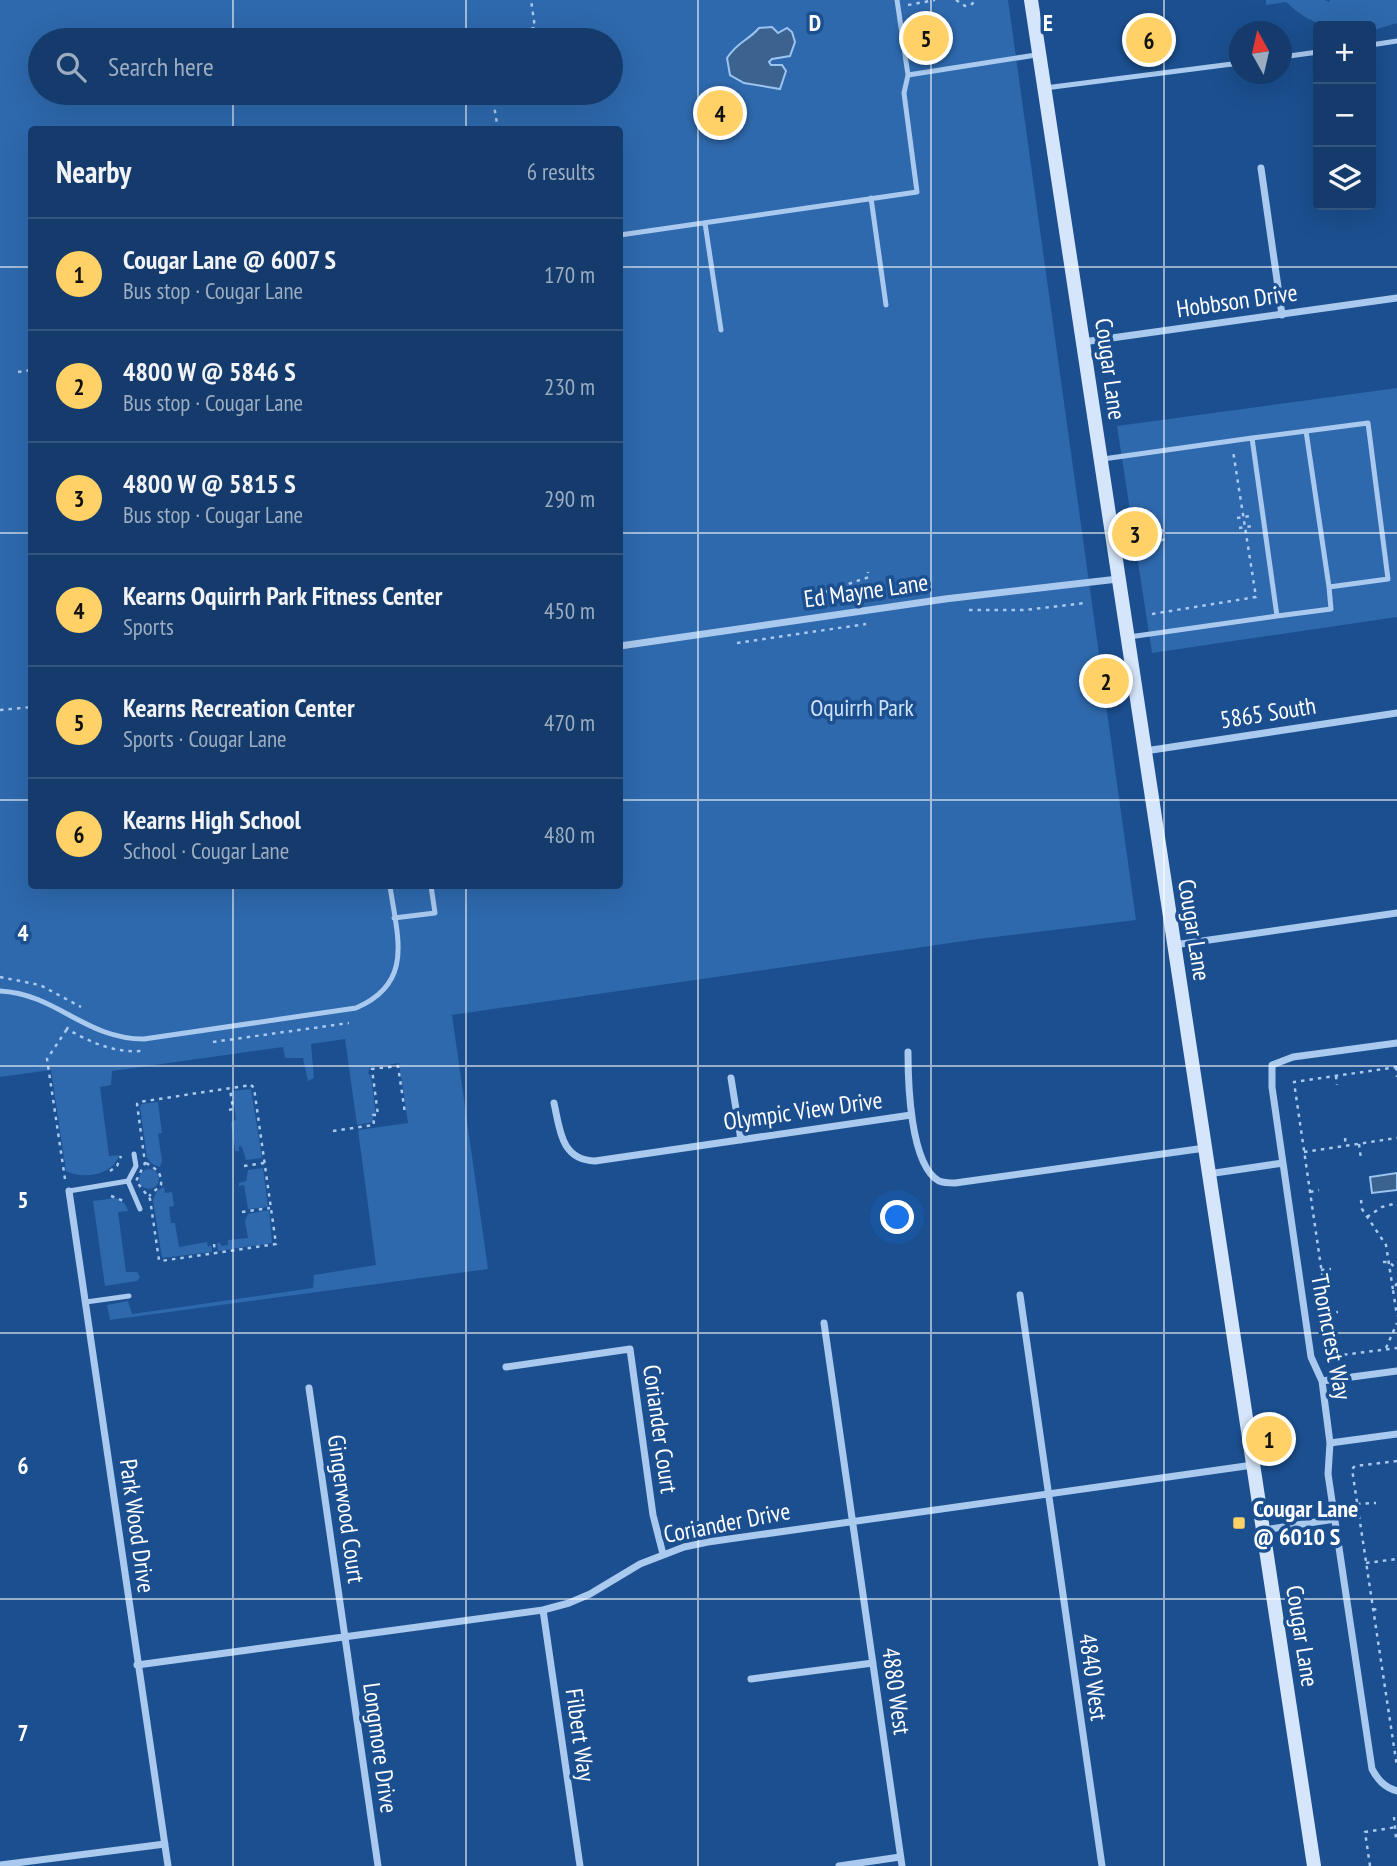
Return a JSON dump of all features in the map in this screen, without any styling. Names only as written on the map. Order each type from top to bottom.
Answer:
[{"type":"main road","name":"Cougar Lane","points":[[1031,0],[1314,1866]]},
{"type":"street","points":[[1261,168],[1282,315]]},
{"type":"street","name":"Hobbson Drive","points":[[1083,342],[1397,298]]},
{"type":"street","name":"Ed Mayne Lane","points":[[623,646],[946,599],[1118,579]]},
{"type":"street","name":"5865 South","points":[[1144,751],[1397,713]]},
{"type":"street","points":[[1174,945],[1397,913]]},
{"type":"street","name":"Thorncrest Way","points":[[1397,1042],[1293,1057],[1272,1065],[1272,1087],[1311,1357],[1322,1381],[1331,1443],[1328,1474],[1372,1769],[1379,1781],[1397,1791]]},
{"type":"street","points":[[908,1052],[911,1115]]},
{"type":"street","points":[[731,1078],[741,1140]]},
{"type":"street","name":"Olympic View Drive","points":[[554,1103],[566,1146],[572,1155],[582,1161],[911,1115],[925,1165],[931,1175],[943,1182],[955,1183],[1205,1148]]},
{"type":"street","points":[[1208,1174],[1283,1163]]},
{"type":"street","name":"Park Wood Drive","points":[[69,1191],[168,1866]]},
{"type":"street","name":"4840 West","points":[[1020,1295],[1102,1866]]},
{"type":"street","name":"4880 West","points":[[824,1323],[901,1862]]},
{"type":"street","name":"Coriander Court","points":[[506,1367],[630,1349],[653,1515],[663,1554]]},
{"type":"street","points":[[1322,1381],[1397,1371]]},
{"type":"street","name":"Gingerwood Court","points":[[309,1388],[345,1636]]},
{"type":"street","points":[[1331,1443],[1397,1434]]},
{"type":"street","name":"Coriander Drive","points":[[137,1665],[542,1610],[590,1594],[640,1564],[663,1554],[708,1542],[1253,1465]]},
{"type":"street","points":[[1263,1530],[1335,1519]]},
{"type":"street","name":"Filbert Way","points":[[542,1610],[580,1866]]},
{"type":"street","name":"Longmore Drive","points":[[345,1636],[378,1866]]},
{"type":"street","points":[[751,1679],[873,1663]]},
{"type":"street","points":[[0,1865],[165,1844]]},
{"type":"street","points":[[839,1866],[901,1862]]},
{"type":"lane","points":[[623,235],[917,192],[904,93],[908,75],[897,0]]},
{"type":"lane","points":[[1376,44],[1397,41]]},
{"type":"lane","points":[[1292,56],[1313,53]]},
{"type":"lane","points":[[908,75],[1040,55]]},
{"type":"lane","points":[[1044,88],[1229,64]]},
{"type":"lane","points":[[871,198],[886,304]]},
{"type":"lane","points":[[705,223],[721,330]]},
{"type":"lane","points":[[1100,460],[1368,423],[1388,579],[1329,587]]},
{"type":"lane","points":[[1128,638],[1331,609],[1306,431]]},
{"type":"lane","points":[[1252,438],[1277,616]]},
{"type":"lane","points":[[0,991],[33,996],[82,1024],[128,1039],[144,1039],[356,1008],[379,996],[393,977],[398,962],[390,889]]},
{"type":"lane","points":[[394,918],[435,913],[431,889]]},
{"type":"lane","points":[[128,1181],[136,1166],[134,1154]]},
{"type":"lane","points":[[69,1191],[128,1181]]},
{"type":"lane","points":[[128,1181],[140,1209]]},
{"type":"lane","points":[[86,1302],[129,1296]]},
{"type":"path","points":[[531,0],[536,28]]},
{"type":"path","points":[[923,2],[935,0]]},
{"type":"path","points":[[956,0],[965,6],[976,0]]},
{"type":"path","points":[[494,105],[497,126]]},
{"type":"path","points":[[18,372],[28,371]]},
{"type":"path","points":[[1152,614],[1256,597],[1233,447]]},
{"type":"path","points":[[1237,518],[1261,514]]},
{"type":"path","points":[[1239,528],[1263,525]]},
{"type":"path","points":[[1135,535],[1166,530]]},
{"type":"path","points":[[1136,545],[1167,539]]},
{"type":"path","points":[[1244,559],[1250,558]]},
{"type":"path","points":[[823,617],[819,594],[869,577],[868,572]]},
{"type":"path","points":[[962,610],[1025,610],[1085,603]]},
{"type":"path","points":[[737,643],[868,624]]},
{"type":"path","points":[[0,710],[28,707]]},
{"type":"path","points":[[63,1172],[47,1059],[67,1029]]},
{"type":"path","points":[[333,1130],[374,1125],[373,1115],[378,1115],[372,1069],[398,1066],[405,1113]]},
{"type":"path","points":[[1397,1077],[1396,1067],[1294,1082],[1334,1356],[1397,1348]]},
{"type":"path","points":[[1336,1076],[1337,1085]]},
{"type":"path","points":[[251,1086],[254,1088],[265,1163],[275,1244],[159,1260],[149,1196],[136,1181],[145,1163],[137,1104],[139,1102],[251,1086]]},
{"type":"path","points":[[229,1110],[233,1109],[230,1089]]},
{"type":"path","points":[[1345,1138],[1346,1146]]},
{"type":"path","points":[[1304,1152],[1397,1139]]},
{"type":"path","points":[[1359,1144],[1361,1159]]},
{"type":"path","points":[[105,1174],[117,1166],[121,1156]]},
{"type":"path","points":[[145,1163],[157,1170],[162,1177],[161,1185],[149,1196]]},
{"type":"path","points":[[244,1166],[265,1163]]},
{"type":"path","points":[[1310,1192],[1319,1190]]},
{"type":"path","points":[[111,1196],[125,1202],[129,1208]]},
{"type":"path","points":[[1360,1200],[1362,1209],[1386,1245],[1397,1316]]},
{"type":"path","points":[[1367,1217],[1382,1207],[1397,1203]]},
{"type":"path","points":[[242,1212],[271,1208]]},
{"type":"path","points":[[214,1244],[215,1254]]},
{"type":"path","points":[[1384,1262],[1389,1262],[1397,1269]]},
{"type":"path","points":[[1321,1270],[1331,1269]]},
{"type":"path","points":[[1393,1290],[1397,1283]]},
{"type":"path","points":[[1390,1305],[1395,1304]]},
{"type":"path","points":[[1328,1314],[1338,1312]]},
{"type":"path","points":[[1386,1348],[1397,1323]]},
{"type":"path","points":[[1397,1461],[1355,1466],[1352,1469],[1397,1767]]},
{"type":"path","points":[[1357,1504],[1376,1503]]},
{"type":"path","points":[[1366,1563],[1397,1559]]},
{"type":"path","points":[[1373,1610],[1381,1608]]},
{"type":"path","points":[[1382,1673],[1390,1672]]},
{"type":"path","points":[[1390,1726],[1397,1725]]},
{"type":"path","points":[[1394,1817],[1396,1838]]},
{"type":"path","points":[[1370,1866],[1365,1832],[1396,1827]]},
{"type":"green space","name":"Oquirrh Park","points":[[0,0],[1008,0],[1136,920],[978,939],[452,1015],[488,1269],[110,1320],[107,1305],[128,1301],[132,1314],[313,1288],[314,1275],[376,1265],[358,1130],[408,1123],[399,1063],[370,1068],[368,1073],[371,1076],[376,1115],[373,1116],[373,1122],[357,1125],[345,1039],[311,1044],[314,1078],[308,1081],[303,1058],[285,1058],[283,1047],[112,1071],[111,1085],[100,1087],[109,1156],[119,1155],[111,1167],[89,1175],[66,1171],[51,1070],[0,1077]]},
{"type":"green space","points":[[1266,0],[1397,0],[1397,23],[1376,29],[1376,21],[1314,21],[1286,2],[1266,5]]},
{"type":"green space","points":[[1397,388],[1397,617],[1152,653],[1117,426]]},
{"type":"green space","points":[[251,1089],[262,1158],[246,1160],[242,1147],[239,1146],[239,1151],[235,1151],[231,1123],[236,1119],[232,1091]]},
{"type":"green space","points":[[158,1102],[162,1133],[158,1134],[162,1161],[160,1167],[147,1158],[140,1107],[141,1104]]},
{"type":"green space","points":[[263,1168],[268,1207],[248,1209],[244,1185],[239,1186],[239,1183],[246,1181],[248,1170]]},
{"type":"green space","points":[[149,1169],[156,1172],[159,1179],[156,1186],[149,1189],[142,1186],[139,1179],[142,1172]]},
{"type":"green space","points":[[164,1187],[165,1193],[172,1192],[174,1206],[169,1207],[171,1223],[175,1223],[179,1247],[207,1242],[208,1247],[211,1245],[212,1252],[162,1258],[153,1200],[157,1191]]},
{"type":"green space","points":[[116,1198],[124,1203],[128,1211],[118,1212],[126,1272],[137,1272],[140,1277],[137,1281],[105,1286],[93,1201]]},
{"type":"green space","points":[[269,1210],[272,1243],[218,1251],[219,1242],[222,1246],[228,1245],[228,1240],[248,1238],[245,1221],[248,1214]]},
{"type":"shaded area","points":[[772,27],[778,33],[787,28],[792,32],[795,42],[790,56],[769,62],[771,65],[782,65],[786,71],[780,89],[744,83],[730,75],[727,58],[731,52],[759,28]]},
{"type":"shaded area","points":[[1397,1173],[1397,1190],[1372,1193],[1370,1177]]},
{"type":"place","name":"Kearns Recreation Center","points":[[926,38]]},
{"type":"place","name":"Kearns High School","points":[[1149,40]]},
{"type":"place","name":"Kearns Oquirrh Park Fitness Center","points":[[720,113]]},
{"type":"place","name":"4800 W @ 5815 S","points":[[1135,534]]},
{"type":"place","name":"4800 W @ 5846 S","points":[[1106,681]]},
{"type":"place","name":"Cougar Lane @ 6007 S","points":[[1269,1439]]},
{"type":"place","name":"Cougar Lane @ 6010 S","points":[[1239,1523]]}]
